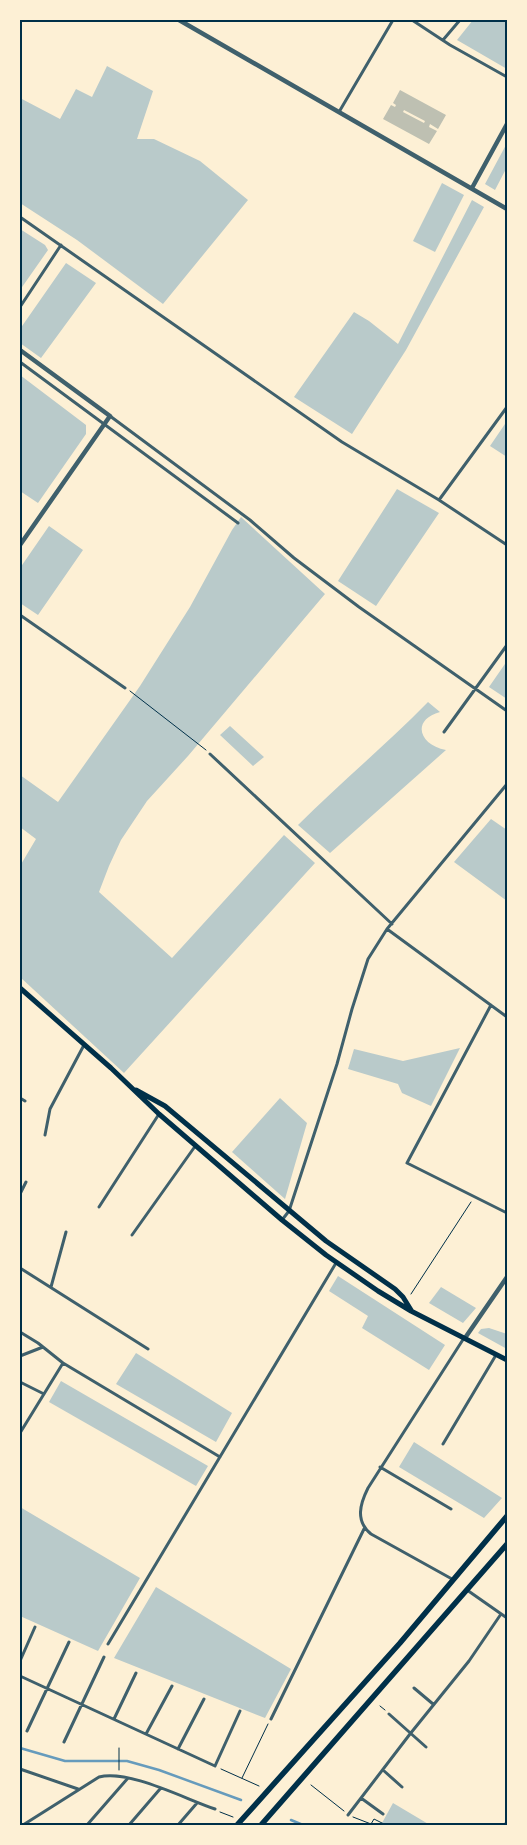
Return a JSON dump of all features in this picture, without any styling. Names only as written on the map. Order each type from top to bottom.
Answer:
[{"type":"main road","points":[[21,990],[159,1114],[282,1220],[336,1263],[411,1311],[507,1360]]},
{"type":"main road","points":[[132,1088],[165,1106],[335,1248],[396,1289],[411,1311]]},
{"type":"main road","points":[[238,1825],[396,1647],[507,1516]]},
{"type":"main road","points":[[261,1825],[507,1544]]},
{"type":"street","points":[[179,20],[507,209]]},
{"type":"street","points":[[339,112],[393,20]]},
{"type":"street","points":[[412,20],[507,77]]},
{"type":"street","points":[[443,40],[460,20]]},
{"type":"street","points":[[472,188],[507,124]]},
{"type":"street","points":[[20,217],[342,442],[439,500],[507,545]]},
{"type":"street","points":[[20,307],[61,245]]},
{"type":"street","points":[[20,350],[250,520],[294,558],[359,607],[507,711]]},
{"type":"street","points":[[20,362],[238,523]]},
{"type":"street","points":[[439,500],[507,406]]},
{"type":"street","points":[[20,545],[110,416]]},
{"type":"street","points":[[20,615],[126,688]]},
{"type":"street","points":[[444,732],[507,646]]},
{"type":"street","points":[[210,754],[392,924]]},
{"type":"street","points":[[282,1220],[289,1211],[337,1064],[364,968],[373,949],[507,784]]},
{"type":"street","points":[[387,930],[507,1017]]},
{"type":"street","points":[[491,1005],[408,1163],[507,1213]]},
{"type":"street","points":[[45,1135],[50,1109],[84,1045]]},
{"type":"street","points":[[20,1098],[25,1101]]},
{"type":"street","points":[[98,1207],[159,1114]]},
{"type":"street","points":[[132,1234],[196,1146]]},
{"type":"street","points":[[20,1194],[26,1182]]},
{"type":"street","points":[[51,1288],[66,1232]]},
{"type":"street","points":[[108,1644],[336,1263]]},
{"type":"street","points":[[20,1268],[148,1349]]},
{"type":"street","points":[[452,1579],[364,1529],[361,1522],[361,1501],[380,1468],[464,1338],[507,1277]]},
{"type":"street","points":[[20,1332],[63,1363],[220,1457]]},
{"type":"street","points":[[20,1356],[43,1347]]},
{"type":"street","points":[[443,1444],[496,1354]]},
{"type":"street","points":[[20,1433],[63,1363]]},
{"type":"street","points":[[20,1382],[44,1394]]},
{"type":"street","points":[[380,1468],[452,1509]]},
{"type":"street","points":[[271,1719],[364,1529]]},
{"type":"street","points":[[467,1589],[507,1618]]},
{"type":"street","points":[[348,1815],[433,1704],[469,1661],[501,1614]]},
{"type":"street","points":[[20,1661],[35,1627]]},
{"type":"street","points":[[27,1731],[69,1642]]},
{"type":"street","points":[[64,1742],[104,1657]]},
{"type":"street","points":[[114,1719],[136,1673]]},
{"type":"street","points":[[20,1676],[215,1766],[240,1711]]},
{"type":"street","points":[[146,1734],[172,1686]]},
{"type":"street","points":[[414,1688],[433,1704]]},
{"type":"street","points":[[178,1749],[204,1699]]},
{"type":"street","points":[[389,1714],[426,1747]]},
{"type":"street","points":[[20,1769],[79,1789]]},
{"type":"street","points":[[383,1770],[402,1787]]},
{"type":"street","points":[[23,1825],[99,1777],[107,1775],[129,1778],[215,1809]]},
{"type":"street","points":[[87,1825],[129,1778]]},
{"type":"street","points":[[129,1825],[160,1789]]},
{"type":"street","points":[[362,1798],[383,1814]]},
{"type":"street","points":[[178,1825],[197,1803]]},
{"type":"path","points":[[126,688],[210,754]]},
{"type":"path","points":[[411,1294],[474,1197]]},
{"type":"path","points":[[242,1778],[271,1719]]},
{"type":"path","points":[[119,1748],[120,1765]]},
{"type":"path","points":[[215,1766],[259,1786]]},
{"type":"path","points":[[215,1809],[233,1817]]},
{"type":"shaded area","points":[[473,20],[507,20],[507,69],[457,40]]},
{"type":"shaded area","points":[[107,66],[153,91],[137,139],[154,139],[200,161],[248,200],[163,304],[77,240],[20,203],[20,98],[60,119],[76,89],[92,97]]},
{"type":"shaded area","points":[[507,143],[507,167],[495,190],[485,184]]},
{"type":"shaded area","points":[[442,183],[464,195],[435,252],[413,241]]},
{"type":"shaded area","points":[[472,200],[484,207],[406,350],[352,434],[294,397],[354,312],[369,321],[398,344]]},
{"type":"shaded area","points":[[20,229],[45,245],[48,250],[20,290]]},
{"type":"shaded area","points":[[66,263],[96,283],[41,358],[20,343],[20,329]]},
{"type":"shaded area","points":[[20,375],[86,425],[86,434],[38,503],[20,491]]},
{"type":"shaded area","points":[[507,421],[507,457],[490,446]]},
{"type":"shaded area","points":[[397,489],[439,513],[376,606],[338,581]]},
{"type":"shaded area","points":[[241,517],[325,594],[188,756],[147,801],[121,840],[99,892],[172,958],[284,835],[315,863],[124,1073],[20,977],[20,866],[36,839],[20,827],[20,775],[58,802],[140,686],[190,607]]},
{"type":"shaded area","points":[[49,526],[83,550],[38,615],[20,603],[20,568]]},
{"type":"shaded area","points":[[507,661],[507,699],[489,687]]},
{"type":"shaded area","points":[[428,702],[440,712],[425,721],[422,726],[422,732],[430,743],[446,750],[330,853],[298,825]]},
{"type":"shaded area","points":[[230,726],[264,757],[253,766],[220,735]]},
{"type":"shaded area","points":[[491,819],[507,830],[507,901],[454,862]]},
{"type":"shaded area","points":[[460,1048],[431,1106],[402,1093],[398,1084],[348,1069],[354,1049],[403,1061]]},
{"type":"shaded area","points":[[280,1098],[307,1123],[285,1199],[232,1152]]},
{"type":"shaded area","points":[[338,1276],[445,1345],[429,1370],[362,1328],[368,1316],[329,1291]]},
{"type":"shaded area","points":[[441,1287],[476,1308],[463,1323],[429,1303]]},
{"type":"shaded area","points":[[489,1328],[507,1334],[507,1349],[478,1333],[481,1329]]},
{"type":"shaded area","points":[[136,1353],[232,1413],[216,1442],[116,1384]]},
{"type":"shaded area","points":[[61,1381],[208,1466],[196,1486],[49,1402]]},
{"type":"shaded area","points":[[414,1442],[502,1498],[484,1518],[399,1467]]},
{"type":"shaded area","points":[[20,1507],[140,1578],[98,1651],[20,1616]]},
{"type":"shaded area","points":[[156,1587],[291,1669],[265,1718],[114,1658]]},
{"type":"shaded area","points":[[393,1803],[430,1825],[386,1825],[382,1823]]},
{"type":"building","points":[[400,90],[446,115],[438,129],[430,124],[429,127],[437,131],[429,144],[383,119],[391,105],[395,107],[396,105],[393,103]],"holes":[[[404,110],[425,121],[424,123],[403,112]]]},
{"type":"waterway","points":[[20,1748],[65,1761],[127,1761],[159,1770],[241,1800]]},
{"type":"waterway","points":[[291,1820],[303,1825]]}]
